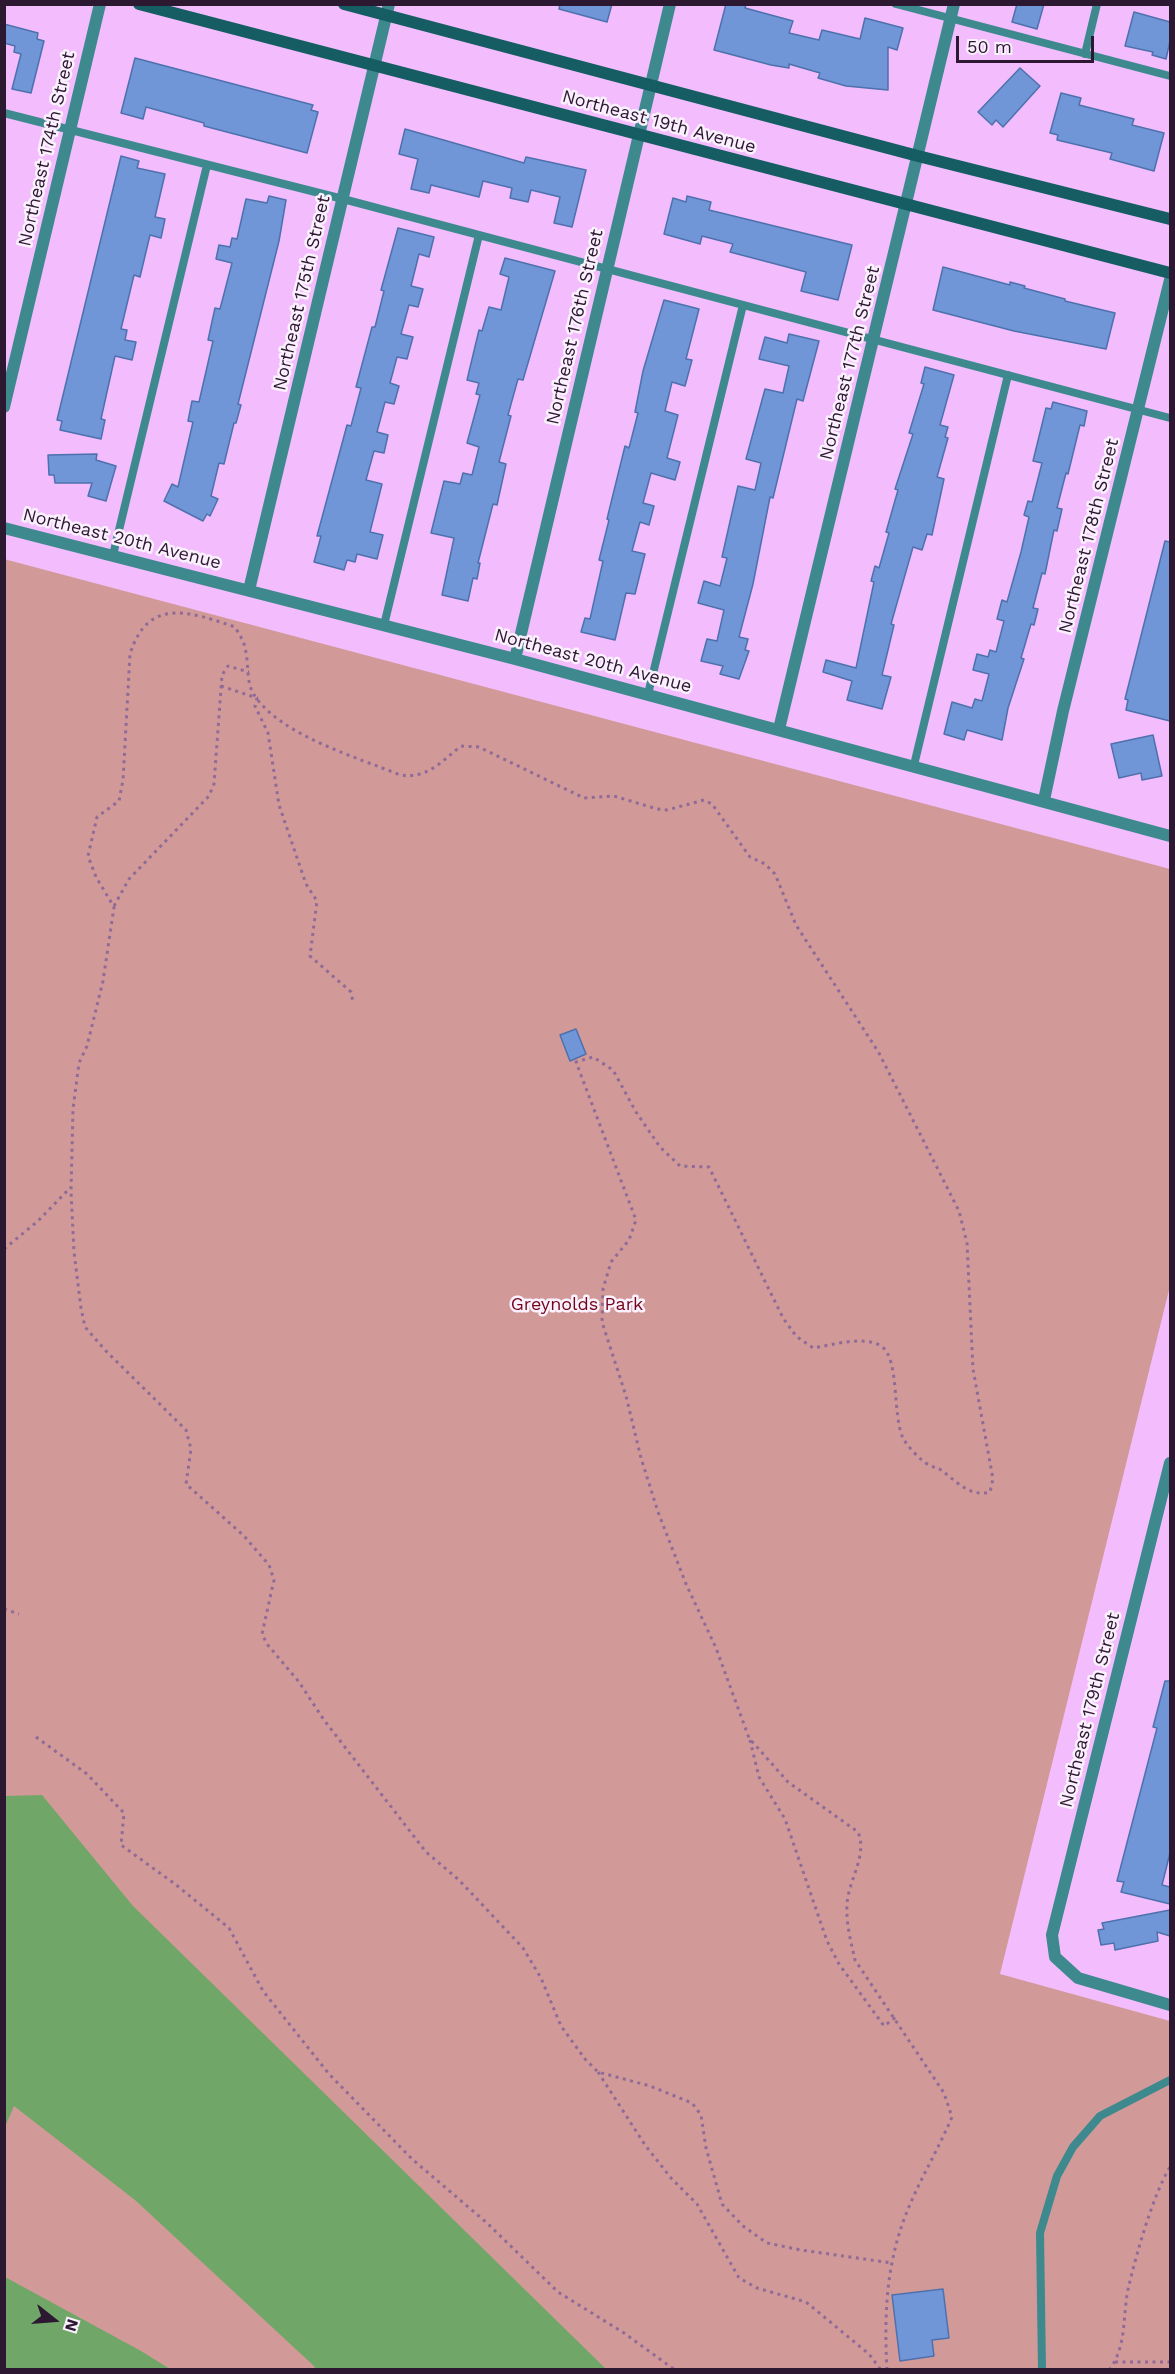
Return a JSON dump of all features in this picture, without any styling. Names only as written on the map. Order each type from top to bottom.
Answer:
[{"type":"street","name":"Northeast 174th Street","points":[[4,407],[100,4]]},
{"type":"street","name":"Northeast 19th Avenue","points":[[139,4],[1170,273]]},
{"type":"street","name":"Northeast 19th Avenue","points":[[344,4],[388,10],[651,86],[1170,219]]},
{"type":"street","name":"Northeast 176th Street","points":[[515,659],[670,4]]},
{"type":"street","name":"Northeast 177th Street","points":[[779,729],[954,4]]},
{"type":"street","name":"Northeast 175th Street","points":[[249,590],[388,10]]},
{"type":"street","name":"Northeast 178th Street","points":[[1044,800],[1063,711],[1170,280]]},
{"type":"street","name":"Northeast 20th Avenue","points":[[4,528],[648,694],[1170,836]]},
{"type":"street","name":"Northeast 179th Street","points":[[1170,1463],[1052,1935],[1056,1957],[1060,1965],[1069,1972],[1089,1983],[1170,2004]]},
{"type":"lane","points":[[896,4],[1170,76]]},
{"type":"lane","points":[[1085,54],[1097,4]]},
{"type":"lane","points":[[4,113],[343,199],[1170,418]]},
{"type":"lane","points":[[113,555],[207,165]]},
{"type":"lane","points":[[384,625],[478,235]]},
{"type":"lane","points":[[648,694],[743,305]]},
{"type":"lane","points":[[914,765],[1008,375]]},
{"type":"lane","points":[[1042,2370],[1040,2233],[1057,2176],[1073,2147],[1100,2116],[1170,2080]]},
{"type":"path","points":[[114,907],[96,877],[88,856],[97,817],[119,801],[123,780],[130,654],[136,634],[162,613],[177,611],[206,617],[235,627],[245,647],[252,691],[257,698],[296,729],[400,775],[414,777],[427,774],[461,746],[467,745],[478,747],[584,798],[614,796],[667,810],[704,800],[712,804],[750,857],[765,864],[774,874],[795,925],[879,1053],[959,1211],[967,1243],[973,1369],[993,1479],[990,1492],[981,1494],[962,1488],[942,1470],[927,1464],[904,1439],[894,1402],[893,1362],[883,1347],[868,1341],[813,1348],[796,1336],[783,1318],[709,1167],[680,1166],[660,1147],[636,1112],[613,1070],[593,1057],[576,1062],[636,1220],[628,1240],[611,1262],[603,1289],[602,1322],[627,1396],[640,1458],[658,1512],[686,1584],[720,1657],[749,1738],[759,1777],[785,1819],[827,1941],[839,1964],[884,2026],[896,2017]]},
{"type":"path","points":[[249,672],[228,666],[222,675],[214,784],[209,796],[129,879],[114,907],[104,981],[87,1046],[79,1062],[73,1109],[74,1252],[85,1327],[105,1350],[186,1430],[191,1449],[186,1484],[244,1536],[268,1565],[274,1580],[262,1634],[267,1644],[299,1682],[324,1720],[426,1852],[459,1880],[523,1948],[541,1978],[561,2026],[585,2059],[598,2072],[645,2145],[671,2178],[697,2204],[739,2278],[757,2289],[806,2302],[869,2354],[881,2370]]},
{"type":"path","points":[[221,686],[257,698]]},
{"type":"path","points":[[257,698],[255,706],[268,733],[279,805],[306,884],[317,901],[310,956],[351,992],[353,1002]]},
{"type":"path","points":[[4,1249],[38,1221],[72,1186]]},
{"type":"path","points":[[4,1609],[19,1614]]},
{"type":"path","points":[[36,1737],[87,1774],[124,1813],[121,1845],[175,1884],[228,1928],[263,1991],[322,2065],[412,2158],[488,2223],[558,2292],[624,2333],[675,2370]]},
{"type":"path","points":[[749,1738],[788,1782],[858,1832],[861,1841],[860,1857],[849,1886],[847,1905],[849,1935],[855,1960],[896,2017],[944,2093],[952,2117],[906,2212],[892,2263],[885,2294],[887,2370]]},
{"type":"path","points":[[598,2072],[650,2086],[692,2103],[701,2115],[706,2148],[722,2204],[743,2226],[767,2243],[892,2263]]},
{"type":"path","points":[[1109,2370],[1115,2362],[1124,2330],[1128,2286],[1148,2222],[1170,2167]]},
{"type":"path","points":[[1115,2362],[1170,2362]]},
{"type":"green space","name":"Greynolds Park","points":[[4,559],[1170,869],[1170,1286],[1000,1974],[1170,2021],[1170,2369],[5,2369]]},
{"type":"shaded area","points":[[42,1795],[133,1906],[606,2369],[315,2369],[135,2200],[14,2106],[5,2127],[5,1796]]},
{"type":"shaded area","points":[[5,2277],[141,2351],[170,2369],[5,2369]]},
{"type":"building","points":[[560,4],[612,4],[607,22],[559,9]]},
{"type":"building","points":[[726,4],[746,4],[745,8],[793,21],[789,33],[819,40],[822,30],[860,39],[865,18],[903,28],[897,50],[888,47],[888,90],[846,86],[818,78],[820,73],[789,64],[789,68],[771,65],[714,50]]},
{"type":"building","points":[[1017,4],[1044,4],[1037,29],[1012,22]]},
{"type":"building","points":[[1134,12],[1170,22],[1170,41],[1166,59],[1152,55],[1153,52],[1125,46]]},
{"type":"building","points":[[4,24],[38,33],[37,39],[44,41],[31,93],[12,89],[21,54],[14,52],[15,46],[4,43]]},
{"type":"building","points":[[135,58],[313,105],[311,110],[318,112],[307,153],[204,126],[204,123],[146,107],[143,119],[121,113]]},
{"type":"building","points":[[1020,68],[1040,86],[1003,127],[996,120],[992,125],[978,112]]},
{"type":"building","points":[[1061,93],[1081,98],[1079,105],[1134,119],[1132,125],[1164,133],[1154,171],[1110,159],[1112,153],[1057,140],[1058,135],[1050,133]]},
{"type":"building","points":[[405,129],[524,163],[526,157],[586,170],[572,227],[554,223],[560,197],[531,190],[528,202],[510,198],[512,188],[483,181],[479,197],[431,185],[429,193],[411,189],[418,159],[399,154]]},
{"type":"building","points":[[121,156],[139,161],[137,168],[165,174],[155,217],[165,219],[161,238],[150,235],[140,277],[134,275],[121,329],[127,330],[125,340],[136,342],[132,360],[115,356],[101,419],[105,420],[101,439],[60,430],[62,421],[57,420]]},
{"type":"building","points":[[269,196],[286,200],[279,241],[238,404],[241,405],[224,464],[219,463],[211,496],[218,499],[210,516],[207,514],[203,521],[164,501],[172,484],[178,487],[193,422],[188,421],[192,401],[199,402],[213,341],[208,340],[215,308],[220,309],[232,263],[216,259],[219,245],[230,247],[232,238],[237,239],[246,199],[267,203]]},
{"type":"building","points":[[687,196],[711,202],[709,210],[852,245],[838,300],[801,291],[806,272],[730,252],[733,244],[702,236],[700,244],[664,234],[673,198],[686,202]]},
{"type":"building","points":[[398,228],[434,237],[429,257],[419,254],[411,286],[423,289],[418,307],[409,305],[401,334],[413,337],[407,359],[397,357],[390,383],[399,386],[394,404],[385,402],[377,432],[388,435],[384,453],[374,451],[366,480],[382,484],[370,532],[383,535],[377,559],[357,554],[355,562],[347,560],[344,570],[314,562],[321,536],[317,536],[347,425],[351,426],[361,388],[356,387],[372,327],[375,327],[384,291],[381,290]]},
{"type":"building","points":[[505,258],[555,271],[523,380],[518,379],[508,415],[511,416],[499,462],[506,464],[497,505],[493,504],[478,563],[480,563],[477,579],[473,578],[468,601],[442,595],[454,538],[431,533],[444,481],[460,484],[463,473],[472,475],[479,447],[467,443],[480,395],[476,394],[479,383],[467,380],[479,330],[482,331],[489,307],[501,310],[509,277],[500,274]]},
{"type":"building","points":[[943,267],[1010,285],[1010,282],[1025,286],[1024,288],[1065,299],[1065,301],[1115,313],[1106,349],[1014,331],[933,310]]},
{"type":"building","points":[[664,300],[699,309],[686,359],[692,360],[685,386],[672,382],[665,411],[678,415],[667,458],[680,462],[675,480],[651,473],[643,503],[654,506],[649,525],[640,522],[632,551],[645,554],[635,594],[626,593],[615,640],[581,632],[585,618],[590,619],[603,561],[599,560],[609,520],[607,519],[625,446],[629,448],[638,413],[635,412],[643,371]]},
{"type":"building","points":[[789,334],[819,341],[803,401],[797,399],[773,498],[770,497],[753,584],[739,637],[748,639],[745,650],[749,651],[739,679],[720,674],[723,666],[701,661],[707,639],[717,641],[724,610],[698,603],[704,581],[720,586],[727,558],[722,557],[738,486],[755,490],[761,463],[746,459],[765,389],[783,393],[789,366],[759,359],[765,337],[787,343]]},
{"type":"building","points":[[925,367],[954,375],[940,425],[948,427],[945,437],[948,438],[937,477],[944,479],[932,535],[927,534],[922,550],[913,547],[891,624],[894,625],[882,675],[891,677],[882,709],[847,700],[852,681],[823,672],[826,660],[856,668],[874,582],[871,581],[875,566],[879,568],[889,533],[886,532],[898,490],[895,489],[913,434],[909,433],[924,384],[921,383]]},
{"type":"building","points":[[1053,402],[1087,411],[1084,426],[1080,425],[1057,508],[1062,509],[1057,531],[1054,530],[1045,574],[1042,573],[1033,608],[1038,609],[1034,625],[1031,624],[1021,658],[1024,659],[1008,708],[1002,740],[967,730],[964,740],[944,734],[952,702],[972,708],[975,699],[982,701],[989,674],[973,670],[977,654],[988,657],[990,650],[996,652],[1004,621],[997,619],[1002,600],[1007,602],[1029,517],[1024,515],[1028,501],[1032,502],[1042,463],[1033,461],[1046,408],[1051,409]]},
{"type":"building","points":[[97,454],[96,460],[116,466],[106,501],[88,496],[92,483],[55,483],[54,475],[49,475],[48,455]]},
{"type":"building","points":[[1165,541],[1170,542],[1170,721],[1126,710],[1128,700],[1125,699]]},
{"type":"building","points":[[1153,735],[1162,776],[1142,780],[1141,773],[1119,778],[1111,744]]},
{"type":"building","points":[[576,1029],[586,1054],[570,1061],[560,1035]]},
{"type":"building","points":[[1165,1681],[1170,1681],[1170,1853],[1162,1885],[1170,1887],[1170,1904],[1121,1892],[1124,1882],[1117,1881],[1157,1728],[1153,1727]]},
{"type":"building","points":[[1170,1910],[1170,1936],[1157,1932],[1158,1941],[1115,1950],[1114,1943],[1101,1945],[1098,1930],[1104,1929],[1102,1923]]},
{"type":"building","points":[[943,2289],[949,2338],[932,2340],[934,2356],[900,2361],[892,2295]]}]
